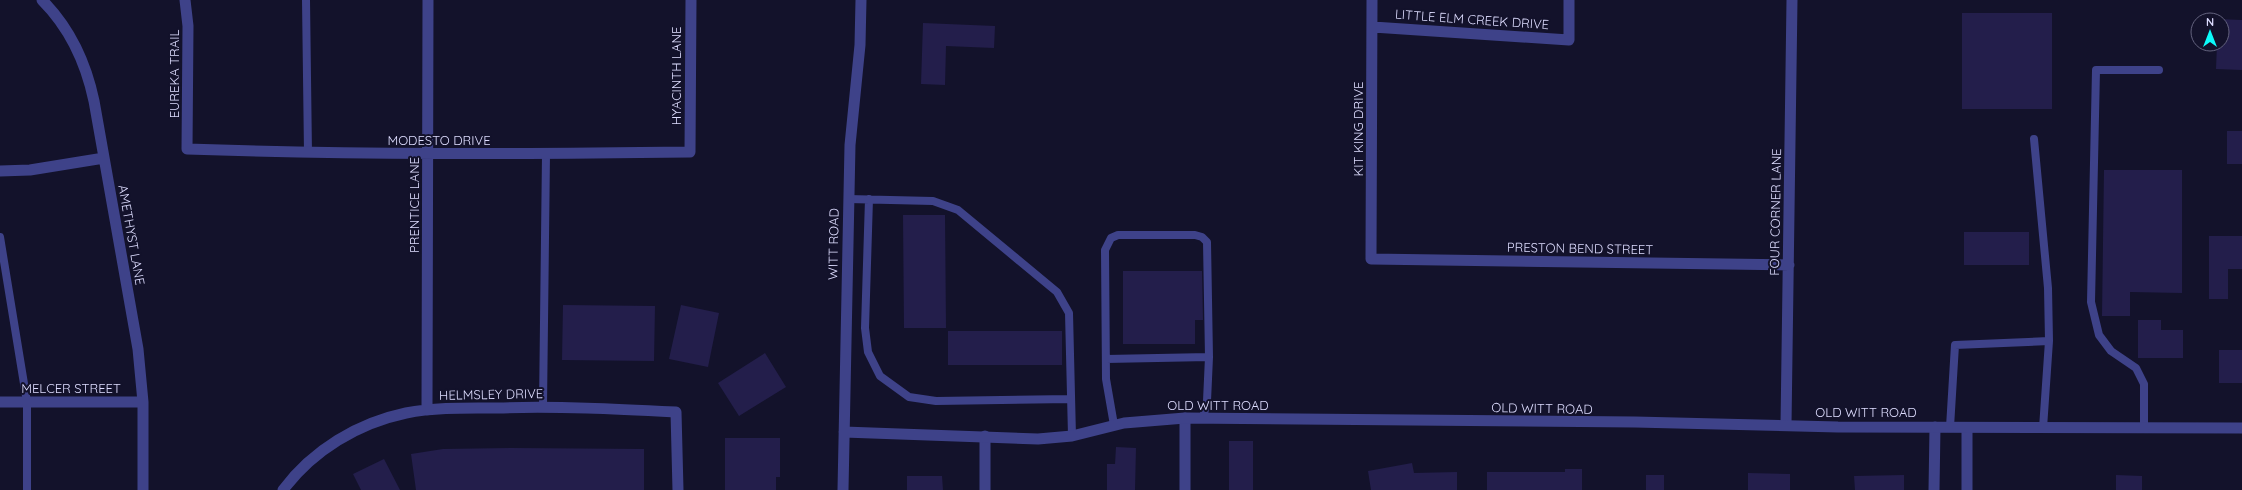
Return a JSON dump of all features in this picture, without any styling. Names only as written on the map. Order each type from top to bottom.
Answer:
[{"type":"street","name":"AMETHYST LANE","points":[[42,0],[68,33],[84,66],[93,95],[135,329],[142,402],[142,490]]},
{"type":"street","name":"EUREKA TRAIL","points":[[186,0],[188,26],[188,149]]},
{"type":"street","name":"PRENTICE LANE","points":[[428,0],[428,410]]},
{"type":"street","name":"HYACINTH LANE","points":[[690,152],[691,0]]},
{"type":"street","name":"WITT ROAD","points":[[843,490],[848,199],[850,145],[860,45],[861,0]]},
{"type":"street","name":"KIT KING DRIVE","points":[[1371,259],[1372,0]]},
{"type":"street","name":"LITTLE ELM CREEK DRIVE","points":[[1373,27],[1569,40],[1569,0]]},
{"type":"street","name":"FOUR CORNER LANE","points":[[1786,425],[1792,0]]},
{"type":"street","name":"MODESTO DRIVE","points":[[188,149],[308,153],[428,154],[690,152]]},
{"type":"street","points":[[0,171],[30,170],[104,158]]},
{"type":"street","name":"PRESTON BEND STREET","points":[[1371,259],[1788,265]]},
{"type":"street","name":"MELCER STREET","points":[[0,402],[142,402]]},
{"type":"street","name":"HELMSLEY DRIVE","points":[[283,490],[317,455],[344,436],[369,424],[401,414],[428,410],[543,406],[676,412],[678,490]]},
{"type":"street","points":[[1185,418],[1185,490]]},
{"type":"street","name":"OLD WITT ROAD","points":[[844,432],[1038,439],[1072,436],[1114,425],[1148,420],[1185,418],[1635,422],[1967,428],[2242,428]]},
{"type":"street","points":[[1934,490],[1936,427]]},
{"type":"street","points":[[1967,428],[1967,490]]},
{"type":"street","points":[[985,436],[985,490]]},
{"type":"lane","points":[[306,0],[308,153]]},
{"type":"lane","points":[[2144,428],[2144,384],[2136,368],[2111,351],[2099,335],[2091,302],[2096,70],[2159,70]]},
{"type":"lane","points":[[2034,139],[2048,288],[2049,341],[2043,428]]},
{"type":"lane","points":[[543,406],[546,154]]},
{"type":"lane","points":[[848,199],[933,201],[958,210],[1057,292],[1069,314],[1072,436]]},
{"type":"lane","points":[[869,199],[865,328],[868,352],[880,376],[908,397],[936,400],[1071,399]]},
{"type":"lane","points":[[1114,425],[1106,380],[1105,250],[1112,238],[1118,235],[1195,235],[1202,237],[1206,242],[1208,250],[1209,357],[1207,400],[1203,418]]},
{"type":"lane","points":[[0,237],[4,285],[27,402],[27,490]]},
{"type":"lane","points":[[1950,427],[1955,345],[2049,341]]},
{"type":"lane","points":[[1106,359],[1209,357]]},
{"type":"building","points":[[1962,13],[2052,13],[2052,109],[1962,109]]},
{"type":"building","points":[[2230,20],[2242,20],[2242,70],[2216,69],[2217,52],[2230,52]]},
{"type":"building","points":[[923,23],[995,26],[994,48],[946,46],[945,85],[921,84]]},
{"type":"building","points":[[2227,131],[2242,131],[2242,164],[2227,164]]},
{"type":"building","points":[[2104,170],[2182,170],[2182,293],[2130,292],[2130,316],[2102,316]]},
{"type":"building","points":[[903,215],[945,215],[946,328],[904,328]]},
{"type":"building","points":[[1964,232],[2029,232],[2029,265],[1964,265]]},
{"type":"building","points":[[2209,236],[2242,236],[2242,269],[2228,269],[2228,299],[2209,299]]},
{"type":"building","points":[[1123,271],[1202,271],[1203,320],[1195,320],[1195,344],[1123,344]]},
{"type":"building","points":[[563,305],[655,306],[654,361],[562,360]]},
{"type":"building","points":[[681,305],[719,313],[708,367],[669,359]]},
{"type":"building","points":[[2138,320],[2161,320],[2161,330],[2183,330],[2183,358],[2138,358]]},
{"type":"building","points":[[948,331],[1062,331],[1062,365],[948,365]]},
{"type":"building","points":[[2219,350],[2242,350],[2242,383],[2219,383]]},
{"type":"building","points":[[765,353],[786,387],[739,416],[718,383]]},
{"type":"building","points":[[725,438],[780,438],[780,477],[776,477],[776,490],[725,490]]},
{"type":"building","points":[[1229,441],[1253,441],[1253,490],[1229,490]]},
{"type":"building","points":[[1116,447],[1136,448],[1135,490],[1107,490],[1107,464],[1115,464]]},
{"type":"building","points":[[443,449],[644,449],[644,490],[416,490],[411,454]]},
{"type":"building","points":[[384,459],[400,490],[361,490],[353,474]]},
{"type":"building","points":[[1412,463],[1414,473],[1457,472],[1457,490],[1371,490],[1368,471]]},
{"type":"building","points":[[1565,469],[1582,469],[1582,490],[1487,490],[1487,472],[1565,472]]},
{"type":"building","points":[[1748,473],[1790,474],[1790,490],[1748,490]]},
{"type":"building","points":[[1646,475],[1664,475],[1664,490],[1646,490]]},
{"type":"building","points":[[1904,475],[1904,490],[1855,490],[1854,476]]},
{"type":"building","points":[[2116,475],[2142,476],[2142,490],[2116,490]]},
{"type":"building","points":[[907,476],[942,476],[943,490],[907,490]]}]
